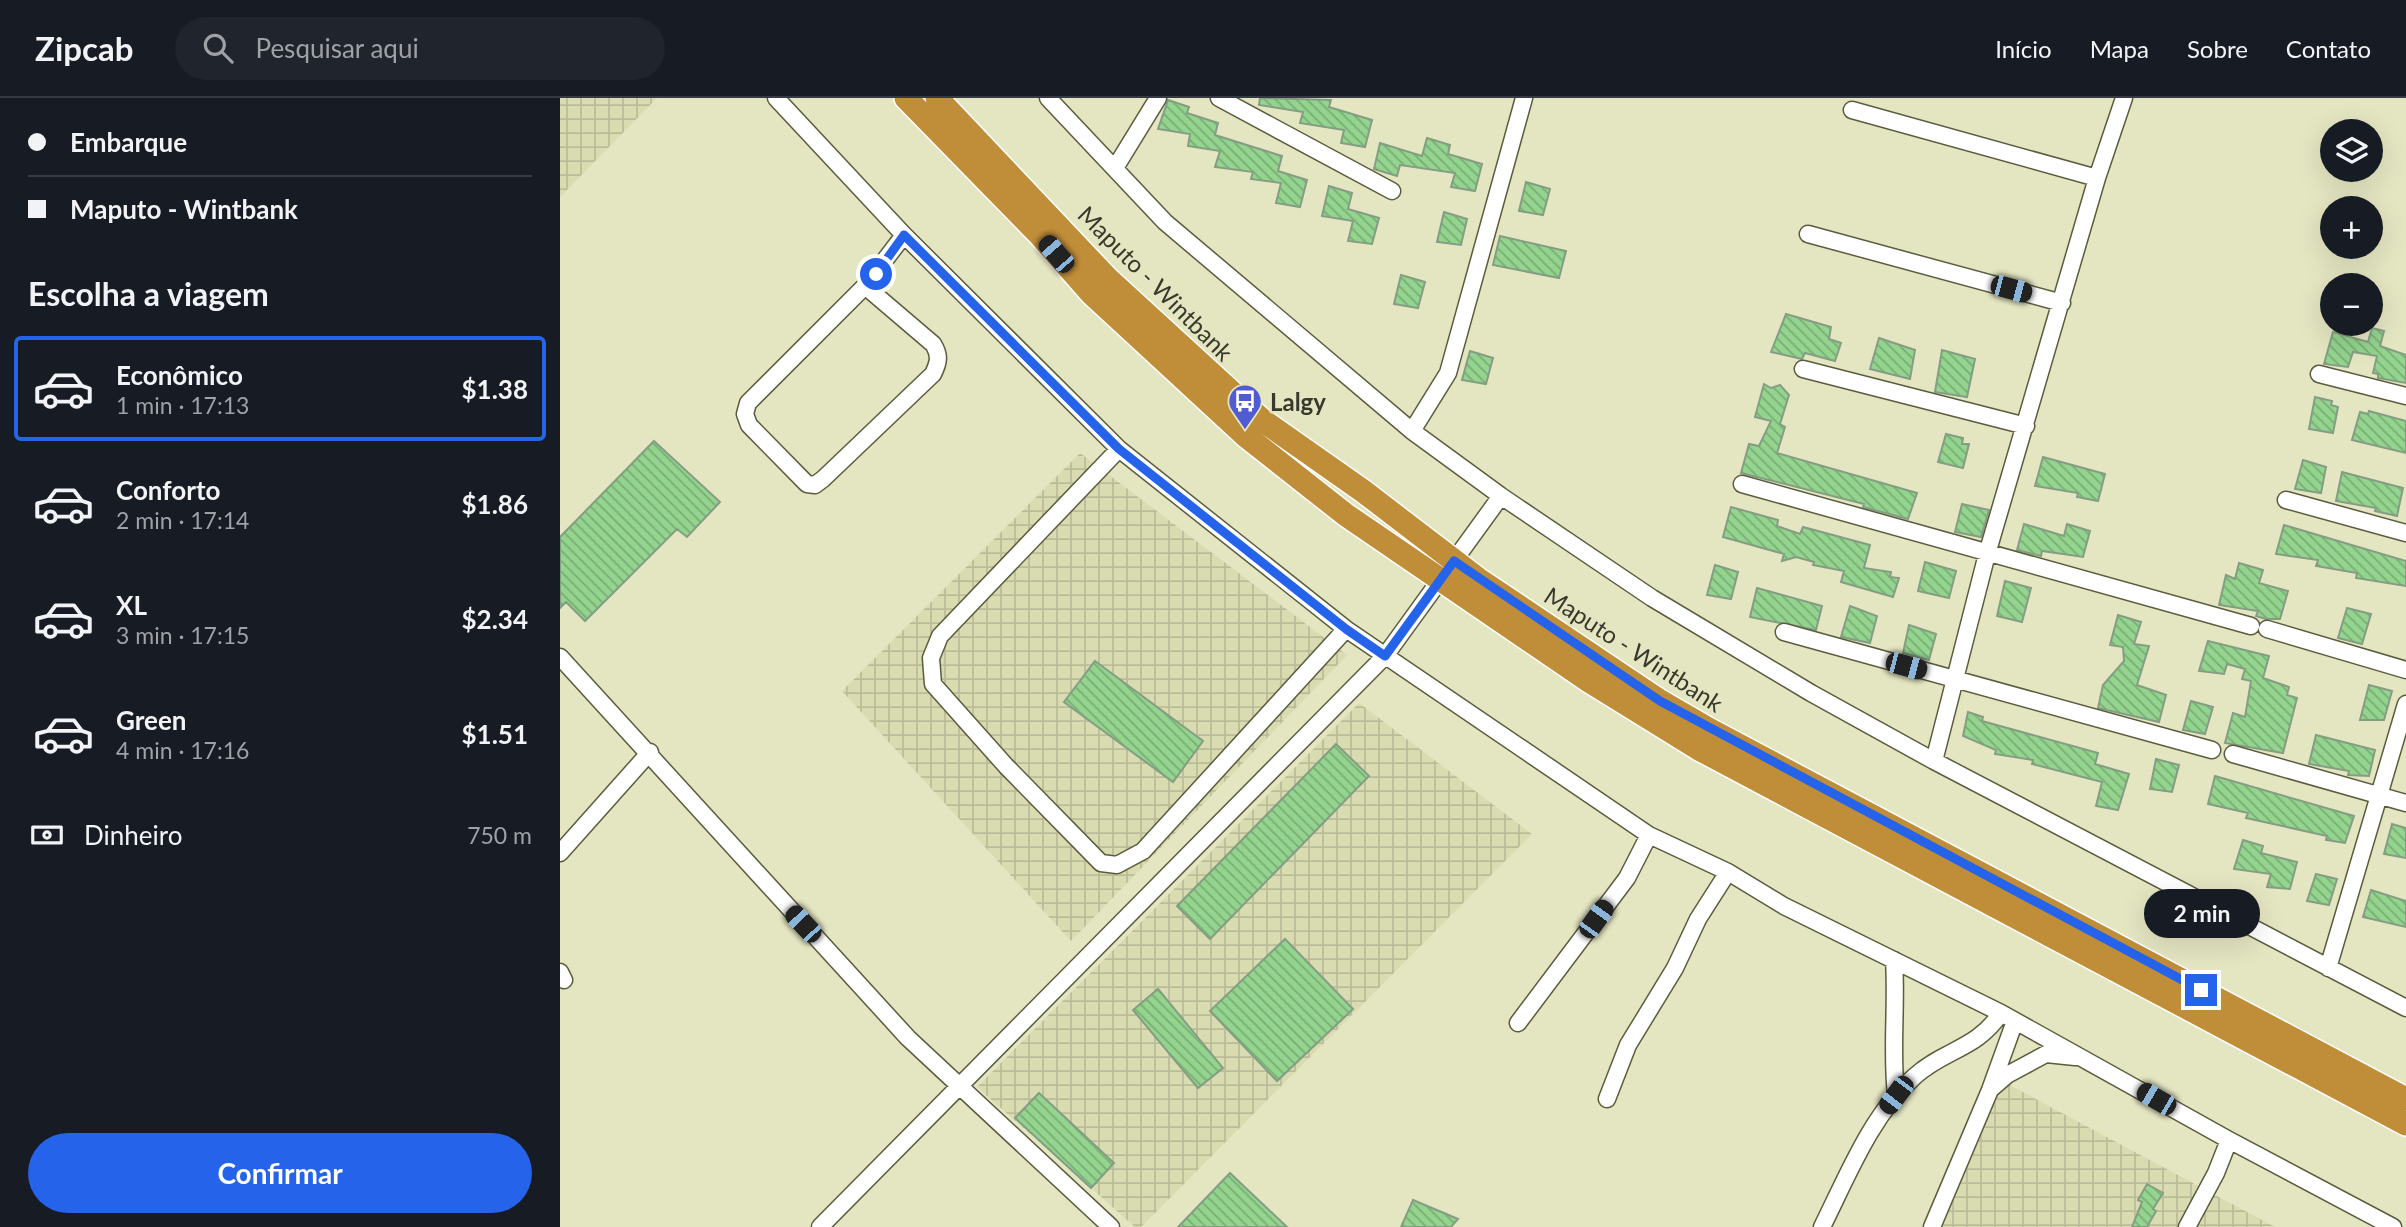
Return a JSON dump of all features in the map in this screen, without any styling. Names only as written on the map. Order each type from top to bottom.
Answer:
[{"type":"highway","name":"Maputo - Wintbank","points":[[906,98],[1039,234],[1091,293],[1199,395],[1317,493],[1700,724],[2406,1099]]},
{"type":"highway","name":"Maputo - Wintbank","points":[[937,98],[1107,278],[1224,388],[1262,421],[1363,491],[1447,570],[1648,720],[2406,1124]]},
{"type":"street","points":[[776,98],[904,235],[1119,449],[1346,629],[1649,835],[1728,872],[1784,906],[2008,1017],[2229,1140],[2393,1227]]},
{"type":"street","points":[[1048,98],[1165,222],[1412,430],[1501,496],[1652,598],[1811,693],[1934,761],[2406,1008]]},
{"type":"street","points":[[1115,167],[1158,98]]},
{"type":"street","points":[[1219,98],[1392,191]]},
{"type":"street","points":[[1412,430],[1448,373],[1524,98]]},
{"type":"street","points":[[1934,761],[1987,554],[2097,178],[2124,98]]},
{"type":"street","points":[[1852,110],[2097,178]]},
{"type":"street","points":[[1808,234],[2062,303]]},
{"type":"street","points":[[865,286],[933,344],[938,351],[937,366],[933,374],[823,478],[815,485],[807,484],[749,425],[744,414],[748,403],[865,286],[904,235]]},
{"type":"street","points":[[1803,369],[2026,426]]},
{"type":"street","points":[[2319,374],[2406,396]]},
{"type":"street","points":[[1119,449],[940,636],[931,658],[933,684],[1006,766],[1101,863],[1117,865],[1143,851],[1346,629]]},
{"type":"street","points":[[1742,484],[2406,670]]},
{"type":"street","points":[[820,1227],[1385,656],[1501,496]]},
{"type":"street","points":[[2287,500],[2406,533]]},
{"type":"street","points":[[1784,632],[2213,750]]},
{"type":"street","points":[[560,656],[908,1038],[1111,1227]]},
{"type":"street","points":[[2329,968],[2406,704]]},
{"type":"street","points":[[560,853],[650,752]]},
{"type":"street","points":[[2234,754],[2406,803]]},
{"type":"street","points":[[1518,1023],[1627,878],[1649,835]]},
{"type":"street","points":[[1607,1099],[1628,1045],[1675,968],[1698,919],[1728,872]]},
{"type":"street","points":[[1894,960],[1897,1006],[1893,1072],[1896,1095]]},
{"type":"street","points":[[1932,1227],[1990,1090],[2008,1017]]},
{"type":"street","points":[[1822,1227],[1880,1117],[1896,1095],[1917,1074],[1988,1033],[2008,1017]]},
{"type":"street","points":[[1990,1090],[2007,1075],[2046,1054],[2084,1058]]},
{"type":"street","points":[[2187,1227],[2216,1173],[2229,1140]]},
{"type":"shaded area","points":[[560,98],[657,98],[560,197]]},
{"type":"shaded area","points":[[1080,453],[1347,655],[1071,941],[842,691]]},
{"type":"shaded area","points":[[1359,703],[1532,834],[1141,1227],[1135,1227],[977,1087]]},
{"type":"shaded area","points":[[2004,1082],[2275,1227],[1942,1227]]},
{"type":"building","points":[[1260,98],[1331,100],[1329,107],[1372,120],[1365,147],[1341,143],[1344,130],[1300,123],[1303,112],[1259,105]]},
{"type":"building","points":[[1168,100],[1189,107],[1187,113],[1218,123],[1215,135],[1282,156],[1278,171],[1307,180],[1300,207],[1276,203],[1281,183],[1251,179],[1253,172],[1215,167],[1220,151],[1188,146],[1190,134],[1158,129]]},
{"type":"building","points":[[1427,138],[1450,145],[1448,154],[1482,164],[1475,191],[1451,187],[1455,173],[1400,165],[1397,176],[1374,169],[1380,143],[1422,156]]},
{"type":"building","points":[[1526,182],[1550,189],[1543,215],[1519,211]]},
{"type":"building","points":[[1329,186],[1352,193],[1348,209],[1379,218],[1372,244],[1348,241],[1353,221],[1322,216]]},
{"type":"building","points":[[1444,212],[1467,219],[1461,245],[1437,242]]},
{"type":"building","points":[[1500,236],[1566,251],[1559,278],[1493,265]]},
{"type":"building","points":[[1401,275],[1425,282],[1418,308],[1394,304]]},
{"type":"building","points":[[1786,314],[1831,327],[1829,339],[1841,343],[1835,361],[1805,353],[1802,359],[1771,352]]},
{"type":"building","points":[[2332,336],[2347,336],[2368,342],[2370,336],[2383,336],[2380,346],[2406,355],[2406,383],[2378,378],[2378,374],[2373,373],[2377,356],[2353,352],[2348,367],[2324,364]]},
{"type":"building","points":[[1879,338],[1915,350],[1910,379],[1870,369]]},
{"type":"building","points":[[1942,350],[1975,359],[1967,397],[1935,392]]},
{"type":"building","points":[[1470,351],[1493,358],[1486,384],[1462,380]]},
{"type":"building","points":[[1764,384],[1771,388],[1780,385],[1789,395],[1780,424],[1785,427],[1777,453],[1917,493],[1908,519],[1863,507],[1864,504],[1741,473],[1749,444],[1759,446],[1771,421],[1755,417]]},
{"type":"building","points":[[2315,397],[2332,401],[2331,405],[2338,407],[2333,433],[2309,429]]},
{"type":"building","points":[[2369,411],[2406,421],[2406,453],[2352,440],[2360,412],[2368,414]]},
{"type":"building","points":[[1946,434],[1963,438],[1962,444],[1969,444],[1963,468],[1938,462]]},
{"type":"building","points":[[654,441],[720,502],[687,537],[677,529],[585,621],[566,602],[560,608],[560,537]]},
{"type":"building","points":[[2043,457],[2105,474],[2098,501],[2077,497],[2078,493],[2035,486]]},
{"type":"building","points":[[2303,460],[2326,467],[2321,493],[2295,489]]},
{"type":"building","points":[[2342,472],[2403,488],[2397,516],[2375,511],[2376,508],[2336,501]]},
{"type":"building","points":[[1962,504],[1989,510],[1981,537],[1955,532]]},
{"type":"building","points":[[1731,507],[1778,520],[1777,526],[1800,534],[1803,527],[1870,545],[1864,568],[1891,572],[1890,577],[1899,578],[1893,597],[1841,582],[1844,571],[1813,565],[1814,562],[1796,557],[1782,561],[1784,554],[1723,537]]},
{"type":"building","points":[[2024,524],[2064,536],[2067,524],[2090,531],[2083,557],[2042,551],[2041,556],[2017,550]]},
{"type":"building","points":[[2284,525],[2406,561],[2406,586],[2356,578],[2357,573],[2316,566],[2318,560],[2276,554]]},
{"type":"building","points":[[1925,562],[1956,571],[1949,598],[1918,591]]},
{"type":"building","points":[[2239,563],[2263,570],[2259,583],[2288,591],[2280,619],[2266,619],[2256,616],[2258,611],[2219,605],[2226,575],[2235,579]]},
{"type":"building","points":[[1715,565],[1738,572],[1731,599],[1707,595]]},
{"type":"building","points":[[2005,581],[2031,588],[2022,622],[1997,616]]},
{"type":"building","points":[[1757,588],[1822,606],[1816,630],[1750,617]]},
{"type":"building","points":[[1850,606],[1877,616],[1870,643],[1841,637]]},
{"type":"building","points":[[2347,608],[2371,614],[2362,644],[2338,638]]},
{"type":"building","points":[[2118,615],[2141,622],[2134,644],[2149,646],[2137,685],[2166,695],[2159,722],[2098,708],[2103,685],[2124,661],[2123,647],[2110,645]]},
{"type":"building","points":[[1909,625],[1936,634],[1929,660],[1903,653]]},
{"type":"building","points":[[2208,641],[2269,656],[2263,678],[2289,687],[2287,695],[2297,698],[2283,753],[2225,743],[2233,713],[2245,717],[2251,681],[2242,679],[2245,669],[2227,664],[2224,674],[2199,671]]},
{"type":"building","points":[[1095,661],[1203,741],[1173,782],[1064,702]]},
{"type":"building","points":[[2369,685],[2392,691],[2384,720],[2360,720]]},
{"type":"building","points":[[2191,701],[2213,707],[2205,734],[2183,730]]},
{"type":"building","points":[[1968,712],[1983,717],[1982,721],[2098,753],[2095,764],[2129,774],[2118,810],[2096,806],[2102,782],[2032,764],[2033,760],[1995,754],[1996,750],[1963,736]]},
{"type":"building","points":[[2316,735],[2375,750],[2369,776],[2348,775],[2349,771],[2309,764]]},
{"type":"building","points":[[1336,744],[1369,776],[1210,939],[1177,906]]},
{"type":"building","points":[[2156,759],[2179,765],[2172,792],[2150,789]]},
{"type":"building","points":[[2215,776],[2354,816],[2345,843],[2326,840],[2327,836],[2246,818],[2248,813],[2208,804]]},
{"type":"building","points":[[2392,824],[2406,828],[2406,858],[2384,854]]},
{"type":"building","points":[[2243,840],[2263,846],[2261,853],[2297,862],[2290,889],[2267,887],[2271,874],[2234,869]]},
{"type":"building","points":[[2316,874],[2337,879],[2329,905],[2307,901]]},
{"type":"building","points":[[2371,890],[2406,901],[2406,927],[2363,917]]},
{"type":"building","points":[[1285,939],[1353,1009],[1277,1081],[1210,1011]]},
{"type":"building","points":[[1158,989],[1223,1068],[1198,1088],[1133,1010]]},
{"type":"building","points":[[1039,1093],[1114,1163],[1091,1188],[1015,1118]]},
{"type":"building","points":[[1230,1173],[1287,1227],[1178,1227]]},
{"type":"building","points":[[2147,1184],[2163,1193],[2153,1209],[2156,1211],[2147,1227],[2132,1227],[2142,1202],[2138,1200]]},
{"type":"building","points":[[1413,1200],[1458,1219],[1451,1227],[1401,1227]]},
{"type":"place","name":"Lalgy","points":[[1245,431]]},
{"type":"route","points":[[876,274],[904,235],[1119,449],[1346,629],[1385,656],[1454,561],[1560,635],[1660,701],[1710,730],[2201,990]]}]
